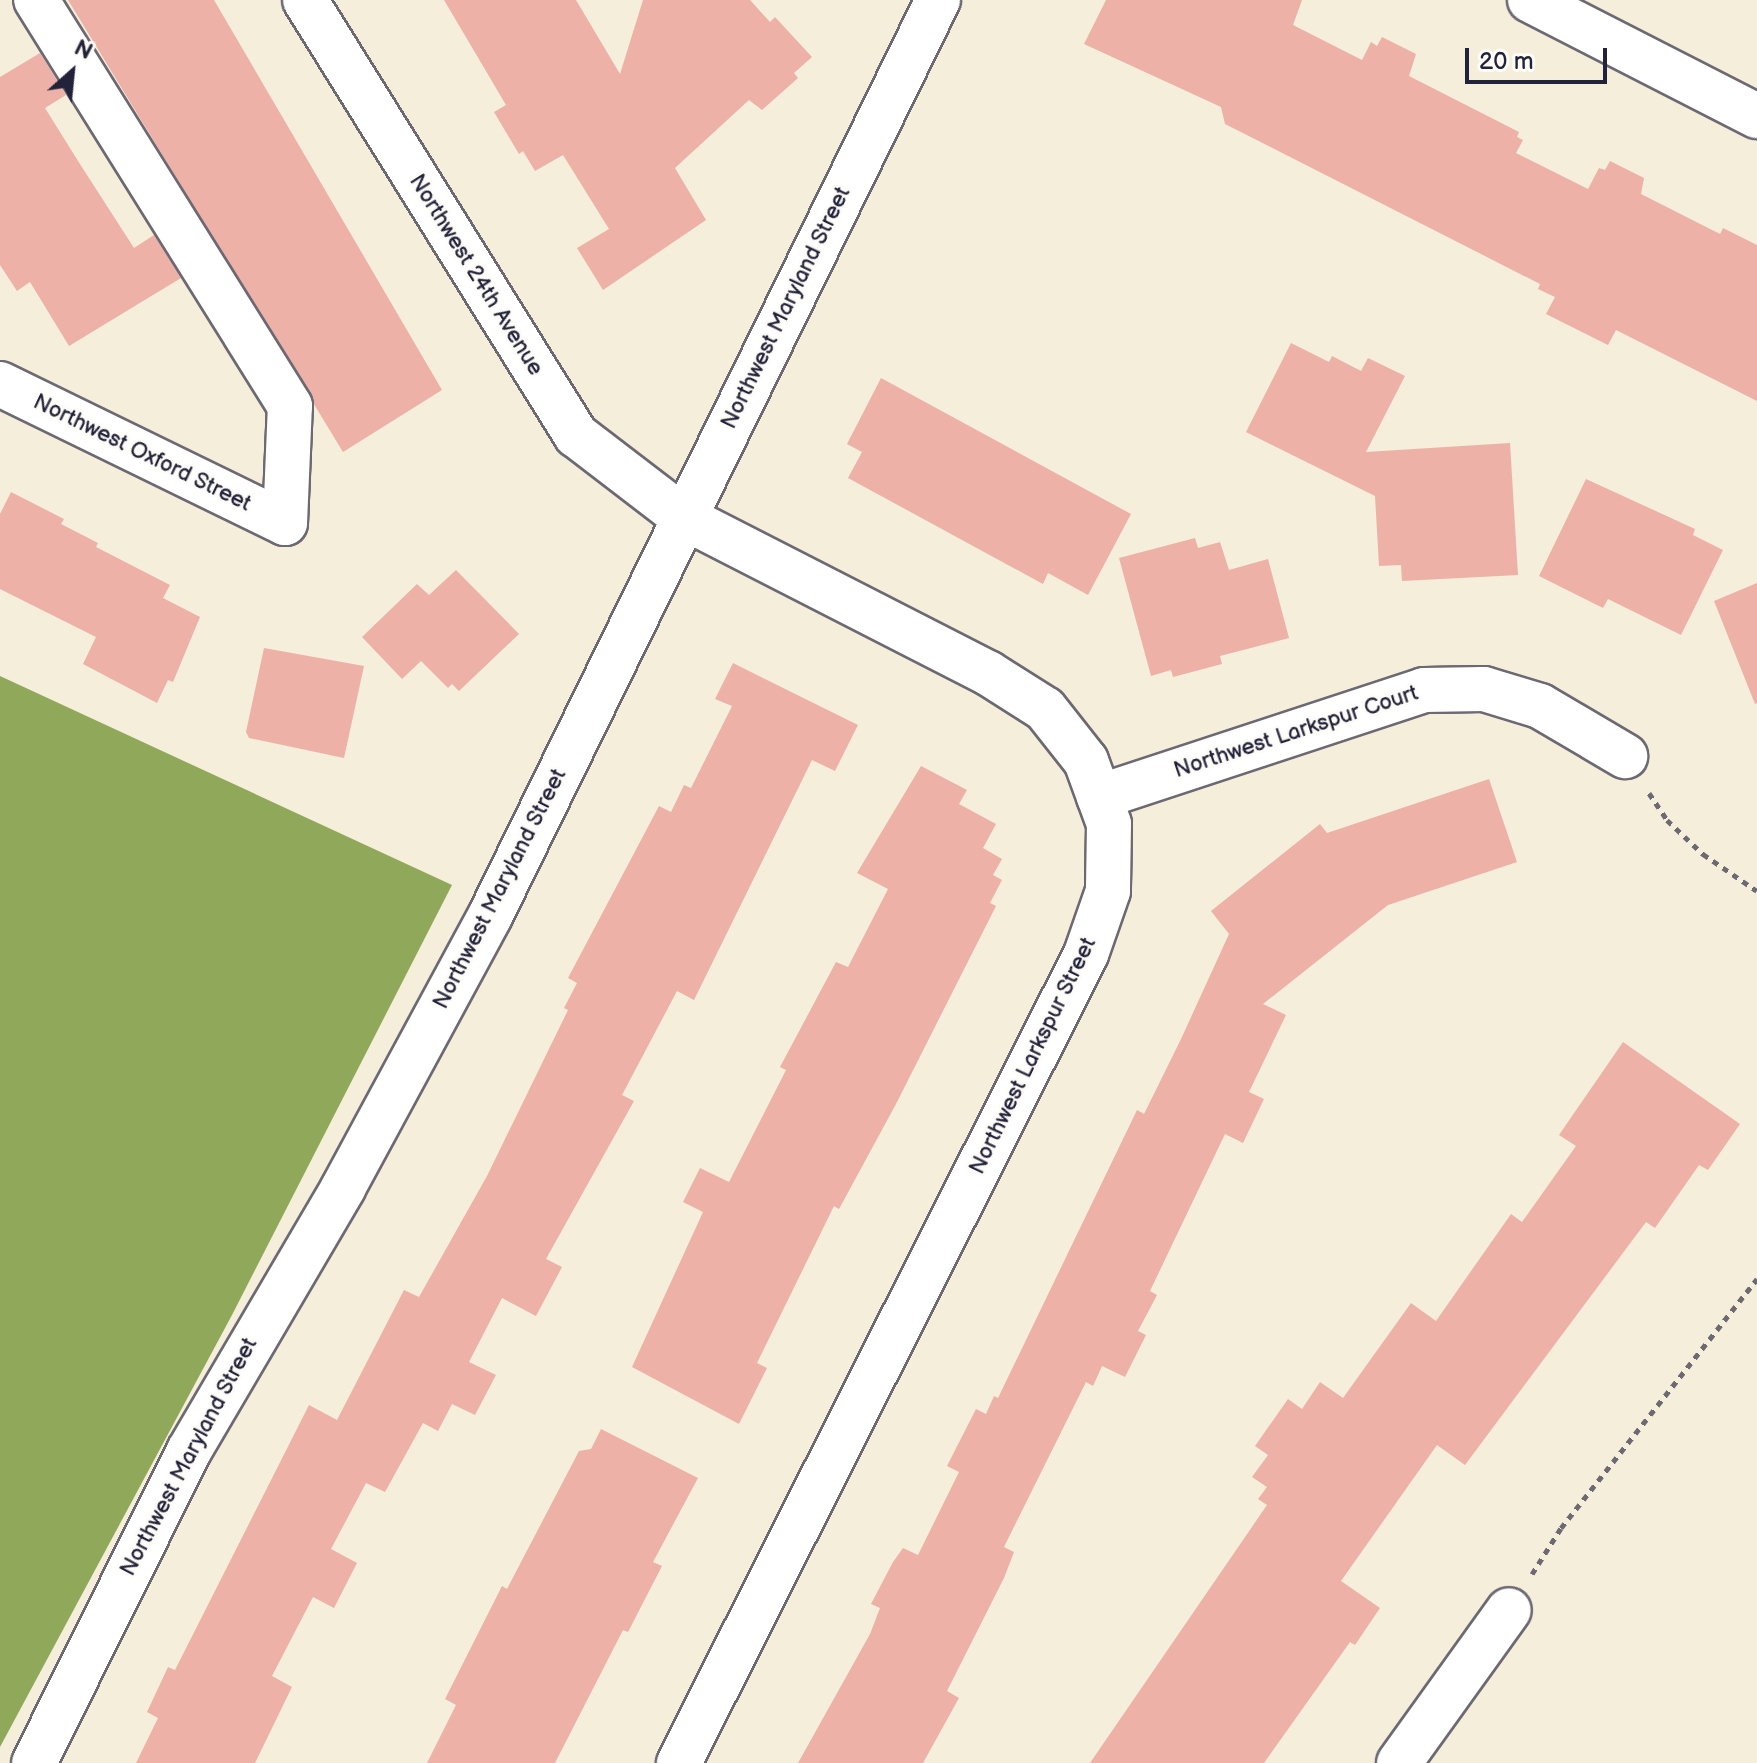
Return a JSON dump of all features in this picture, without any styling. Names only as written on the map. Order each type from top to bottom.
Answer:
[{"type":"street","name":"Northwest Oxford Street","points":[[0,384],[285,523],[290,406],[36,0]]},
{"type":"street","name":"Northwest 24th Avenue","points":[[305,0],[576,435],[683,517]]},
{"type":"street","name":"Northwest Maryland Street","points":[[34,1763],[189,1451],[343,1188],[490,916],[938,0]]},
{"type":"street","points":[[1530,0],[1757,116]]},
{"type":"street","name":"Northwest Larkspur Street","points":[[679,1763],[1086,954],[1108,891],[1109,824],[1086,761],[1045,709],[988,673],[683,517]]},
{"type":"street","name":"Northwest Larkspur Court","points":[[1099,797],[1424,690],[1484,689],[1540,706],[1625,756]]},
{"type":"street","points":[[1399,1763],[1509,1610]]},
{"type":"path","points":[[1625,756],[1667,820],[1703,854],[1757,891]]},
{"type":"path","points":[[1509,1610],[1561,1528],[1757,1279]]},
{"type":"green space","points":[[0,676],[452,885],[232,1315],[0,1747]]},
{"type":"building","points":[[68,0],[214,0],[442,390],[343,452]]},
{"type":"building","points":[[444,0],[576,0],[620,74],[643,0],[750,0],[770,22],[775,17],[812,57],[794,73],[798,78],[762,110],[749,100],[675,168],[706,220],[603,290],[577,248],[609,229],[563,155],[535,171],[523,151],[519,154],[494,112],[506,105]]},
{"type":"building","points":[[1106,0],[1302,0],[1293,25],[1362,60],[1371,42],[1377,46],[1382,37],[1416,54],[1409,76],[1519,132],[1517,137],[1523,140],[1516,153],[1588,189],[1599,168],[1605,170],[1610,161],[1644,178],[1641,194],[1720,234],[1723,228],[1757,245],[1757,401],[1616,330],[1608,345],[1546,314],[1555,297],[1538,289],[1540,284],[1225,124],[1221,107],[1084,44]]},
{"type":"building","points":[[40,53],[66,95],[45,108],[78,161],[134,248],[154,235],[181,278],[69,346],[30,282],[17,291],[0,265],[0,77]]},
{"type":"building","points":[[1291,343],[1329,362],[1332,356],[1361,371],[1368,358],[1405,376],[1366,452],[1510,443],[1518,575],[1402,581],[1401,565],[1379,566],[1375,496],[1246,432]]},
{"type":"building","points":[[881,378],[1131,514],[1088,595],[1048,573],[1043,584],[848,478],[862,452],[847,444]]},
{"type":"building","points":[[1586,479],[1695,529],[1693,535],[1723,550],[1681,635],[1608,599],[1603,608],[1539,576]]},
{"type":"building","points":[[11,492],[64,519],[61,524],[98,543],[96,547],[170,585],[163,598],[200,617],[173,682],[168,680],[157,703],[83,664],[96,637],[0,589],[0,514]]},
{"type":"building","points":[[1195,538],[1198,548],[1220,542],[1229,570],[1268,559],[1289,638],[1220,656],[1222,664],[1173,677],[1171,670],[1151,676],[1119,558]]},
{"type":"building","points":[[456,570],[519,634],[459,691],[452,684],[448,688],[421,661],[402,679],[362,637],[417,584],[429,595]]},
{"type":"building","points":[[1757,583],[1757,703],[1755,704],[1714,601]]},
{"type":"building","points":[[264,648],[364,666],[344,758],[249,738],[246,732]]},
{"type":"building","points":[[733,663],[858,725],[835,771],[812,760],[694,1000],[677,991],[622,1095],[634,1101],[546,1259],[562,1267],[536,1316],[502,1298],[469,1362],[496,1375],[475,1415],[452,1404],[438,1431],[423,1423],[385,1492],[366,1483],[331,1549],[357,1563],[334,1608],[313,1597],[272,1676],[292,1687],[255,1763],[136,1763],[158,1718],[147,1712],[168,1667],[175,1670],[309,1405],[337,1420],[404,1290],[419,1297],[487,1176],[568,1010],[564,1008],[577,983],[568,978],[659,806],[671,812],[684,785],[691,788],[732,706],[715,699]]},
{"type":"building","points":[[921,766],[967,790],[959,804],[996,824],[983,848],[1002,859],[993,875],[1002,880],[990,903],[996,906],[896,1104],[839,1209],[834,1206],[757,1363],[767,1368],[739,1424],[632,1367],[703,1212],[683,1202],[700,1168],[729,1182],[786,1070],[780,1067],[836,962],[848,967],[888,889],[857,873]]},
{"type":"building","points":[[1489,779],[1517,862],[1388,905],[1263,1004],[1286,1015],[1249,1092],[1264,1099],[1243,1143],[1225,1134],[1150,1291],[1157,1295],[1138,1331],[1146,1335],[1125,1377],[1102,1366],[1093,1386],[1086,1382],[1004,1547],[1014,1552],[947,1691],[959,1698],[923,1763],[798,1763],[870,1634],[880,1608],[871,1604],[893,1562],[903,1548],[918,1555],[959,1472],[947,1466],[976,1409],[986,1414],[994,1396],[998,1398],[1137,1110],[1144,1114],[1181,1039],[1229,934],[1211,911],[1320,824],[1327,833]]},
{"type":"building","points":[[1623,1042],[1740,1124],[1708,1170],[1699,1165],[1655,1228],[1646,1222],[1465,1465],[1437,1445],[1341,1581],[1380,1608],[1355,1645],[1350,1642],[1264,1763],[1090,1763],[1267,1505],[1258,1499],[1267,1487],[1252,1477],[1268,1455],[1255,1446],[1288,1399],[1302,1409],[1320,1382],[1343,1398],[1411,1303],[1436,1321],[1511,1214],[1522,1222],[1576,1146],[1559,1135]]},
{"type":"building","points":[[601,1429],[698,1478],[653,1562],[662,1566],[628,1632],[623,1630],[555,1763],[427,1763],[456,1705],[445,1699],[502,1586],[507,1589],[579,1451],[591,1449]]}]
